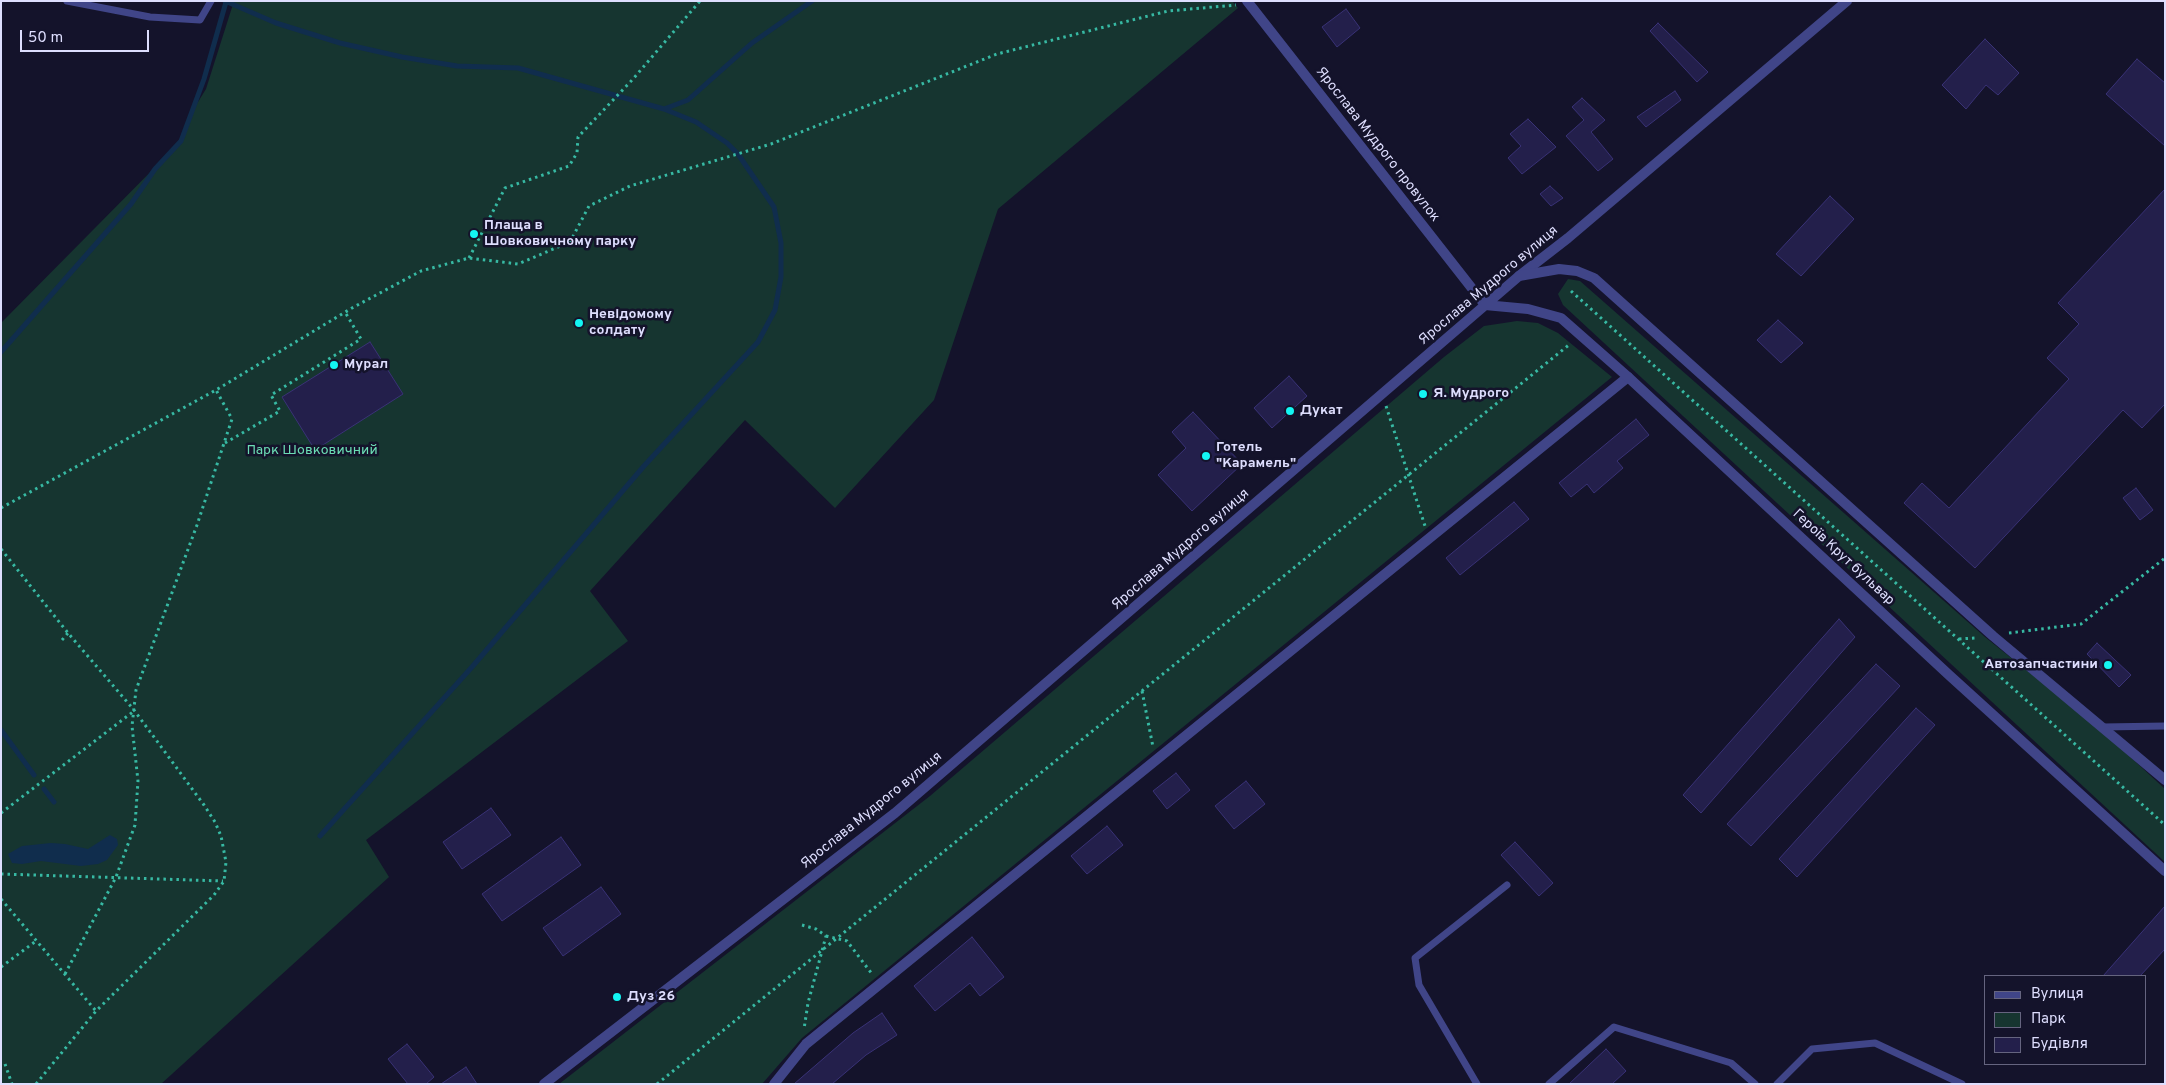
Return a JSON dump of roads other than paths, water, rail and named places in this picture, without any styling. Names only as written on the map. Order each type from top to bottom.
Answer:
[{"type":"street","name":"Ярослава Мудрого вулиця","points":[[544,1084],[895,813],[1519,276],[1568,238],[1847,1]]},
{"type":"street","name":"Ярослава Мудрого провулок","points":[[1248,2],[1485,305]]},
{"type":"street","points":[[1519,276],[1560,269],[1577,271],[1594,278],[1993,636],[2165,780]]},
{"type":"street","name":"Героїв Крут бульвар","points":[[1485,305],[1528,309],[1561,318],[1628,377],[1949,675],[2165,871]]},
{"type":"street","points":[[774,1084],[806,1044],[1628,377]]},
{"type":"lane","points":[[67,1],[150,17],[200,20],[211,1]]},
{"type":"lane","points":[[2103,727],[2165,726]]},
{"type":"lane","points":[[1476,1084],[1419,985],[1415,958],[1507,885]]},
{"type":"lane","points":[[1549,1084],[1614,1027],[1731,1063],[1755,1084]]},
{"type":"lane","points":[[1777,1084],[1812,1049],[1875,1043],[1962,1084]]},
{"type":"water","points":[[110,835],[117,839],[118,845],[107,860],[98,864],[81,866],[41,861],[22,864],[12,863],[8,854],[22,846],[51,843],[88,849]]},
{"type":"waterway","points":[[225,1],[276,23],[340,43],[402,57],[457,66],[518,68],[664,109],[688,100],[752,43],[812,1]]},
{"type":"waterway","points":[[1,352],[131,204],[155,169],[181,141],[204,79],[226,2]]},
{"type":"waterway","points":[[320,836],[472,667],[644,466],[758,342],[775,310],[781,277],[781,243],[774,207],[738,154],[727,143],[696,122],[664,109]]},
{"type":"waterway","points":[[1,730],[34,775]]},
{"type":"waterway","points":[[44,789],[54,802]]},
{"type":"place","name":"Плаща в Шовковичному парку","points":[[474,234]]},
{"type":"place","name":"Невідомому солдату","points":[[579,323]]},
{"type":"place","name":"Мурал","points":[[334,365]]},
{"type":"place","name":"Я. Мудрого","points":[[1423,394]]},
{"type":"place","name":"Дукат","points":[[1290,411]]},
{"type":"place","name":"Готель \"Карамель\"","points":[[1206,456]]},
{"type":"place","name":"Автозапчастини","points":[[2108,665]]},
{"type":"place","name":"Дуз 26","points":[[617,997]]},
{"type":"park label","name":"Парк Шовковичний","points":[[312,451]]}]
